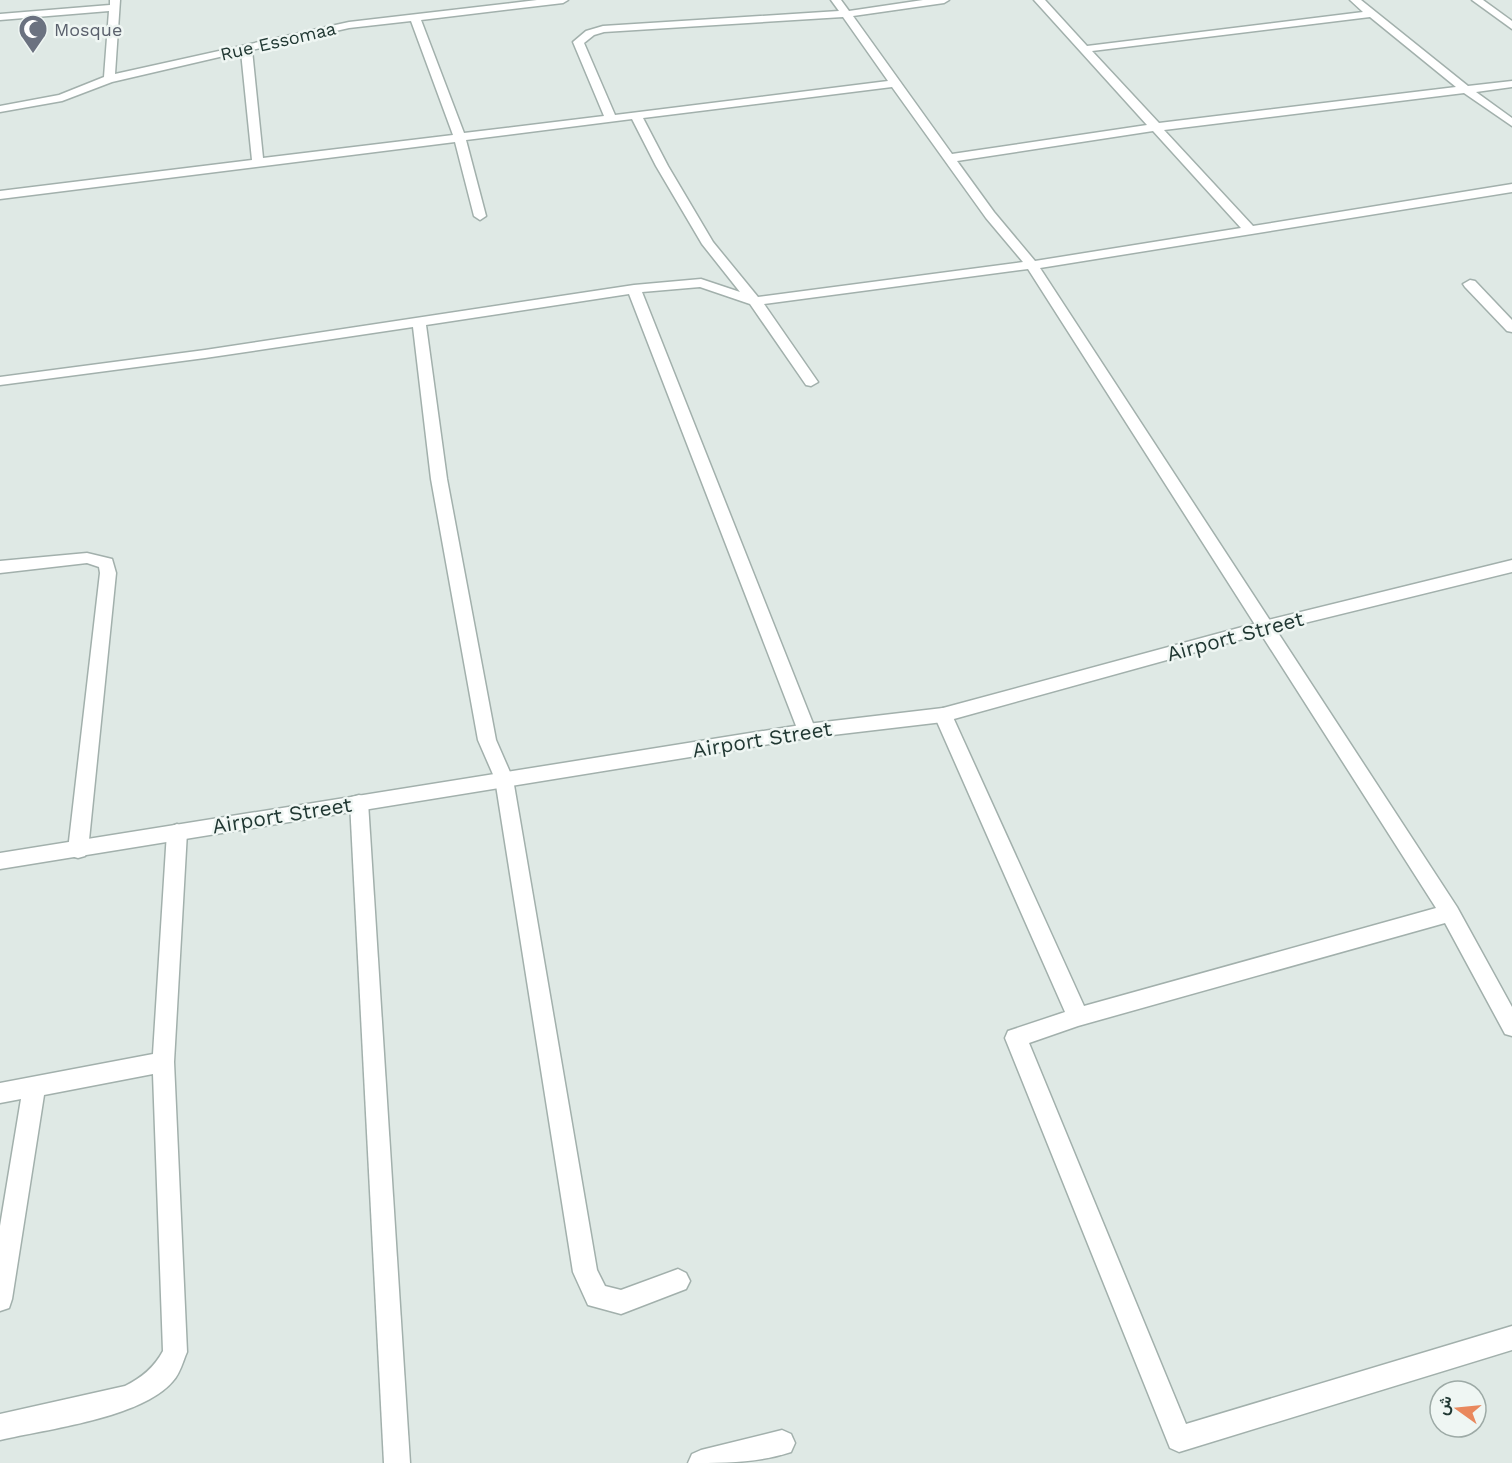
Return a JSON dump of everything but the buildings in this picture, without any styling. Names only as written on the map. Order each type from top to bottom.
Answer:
[{"type":"street","name":"Rue Essomaa","points":[[0,109],[63,98],[110,79],[349,24],[562,0]]},
{"type":"street","points":[[836,0],[990,215],[1032,265],[1268,626],[1450,913],[1512,1027]]},
{"type":"street","points":[[611,118],[578,42],[590,33],[603,29],[846,14],[944,0]]},
{"type":"street","points":[[1039,0],[1158,127],[1250,230]]},
{"type":"street","points":[[1355,0],[1465,89],[1512,123]]},
{"type":"street","points":[[1477,0],[1512,26]]},
{"type":"street","points":[[0,17],[115,4],[110,79]]},
{"type":"street","points":[[1086,49],[1371,14]]},
{"type":"street","points":[[414,16],[460,138],[480,216]]},
{"type":"street","points":[[246,48],[258,165]]},
{"type":"street","points":[[0,195],[258,165],[895,83]]},
{"type":"street","points":[[950,158],[1158,127],[1512,84]]},
{"type":"street","points":[[636,115],[662,166],[708,244],[755,301],[811,382]]},
{"type":"street","points":[[0,381],[420,322],[634,289],[701,283],[755,301],[1032,265],[1512,188]]},
{"type":"street","points":[[1470,284],[1512,328]]},
{"type":"street","points":[[634,289],[807,731]]},
{"type":"street","points":[[420,322],[439,479],[487,740],[504,779],[585,1272],[597,1296],[621,1302],[678,1281]]},
{"type":"street","points":[[0,567],[87,558],[106,563],[108,573],[78,850]]},
{"type":"street","name":"Airport Street","points":[[0,861],[807,731],[943,715],[1268,626],[1512,566]]},
{"type":"street","points":[[943,715],[1078,1017]]},
{"type":"street","points":[[359,802],[397,1463]]},
{"type":"street","points":[[0,1427],[128,1398],[149,1387],[166,1371],[175,1352],[164,1062],[177,832]]},
{"type":"street","points":[[1450,913],[1078,1017],[1016,1038],[1179,1439],[1512,1338]]},
{"type":"street","points":[[0,1093],[164,1062]]},
{"type":"street","points":[[0,1299],[34,1087]]},
{"type":"street","points":[[701,1463],[782,1443]]},
{"type":"place","name":"Mosque","points":[[33,54]]}]
